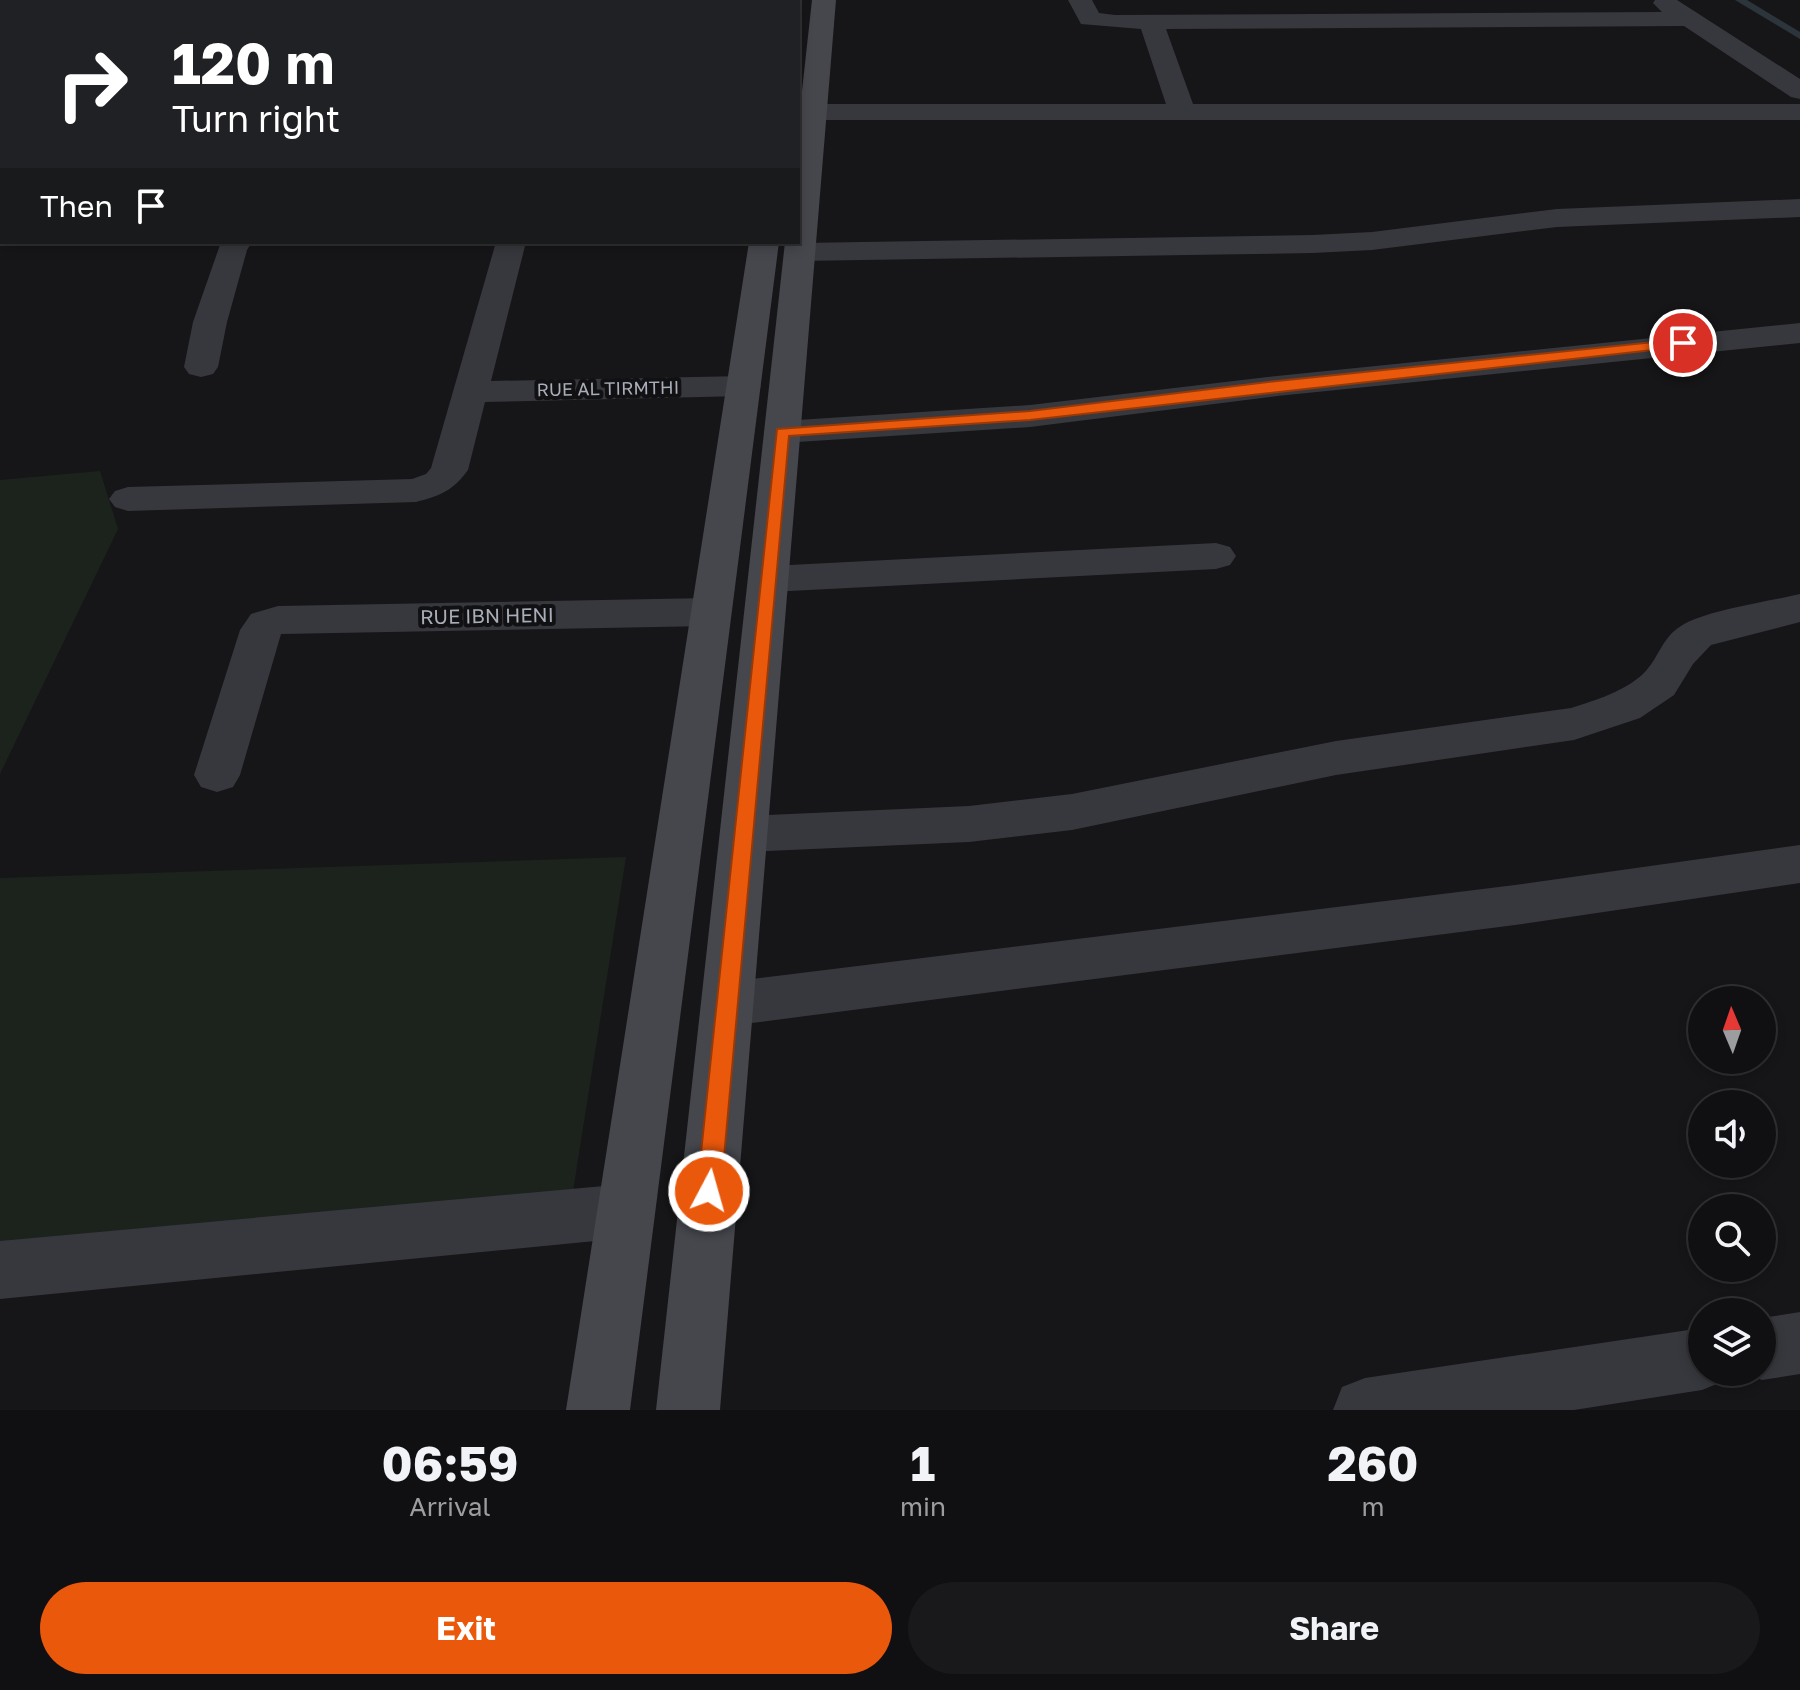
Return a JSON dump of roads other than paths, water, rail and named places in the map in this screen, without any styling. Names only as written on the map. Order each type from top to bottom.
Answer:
[{"type":"street","points":[[800,171],[814,112],[824,0]]},
{"type":"street","points":[[1080,0],[1090,19],[1151,22],[1690,19]]},
{"type":"street","points":[[1661,0],[1800,91]]},
{"type":"street","points":[[1151,22],[1183,114]]},
{"type":"street","points":[[814,112],[1800,112]]},
{"type":"street","points":[[782,247],[1313,244],[1399,238],[1534,220],[1800,208]]},
{"type":"street","points":[[201,367],[210,322],[235,244]]},
{"type":"street","points":[[128,499],[416,490],[439,482],[449,470],[510,244]]},
{"type":"street","points":[[598,1410],[709,612],[744,386],[782,247]]},
{"type":"street","points":[[688,1410],[782,432],[782,247]]},
{"type":"street","points":[[782,432],[1030,416],[1277,386],[1800,333]]},
{"type":"street","points":[[1759,335],[1800,366]]},
{"type":"street","name":"RUE AL TIRMTHI","points":[[472,392],[744,386]]},
{"type":"street","points":[[770,579],[1216,556]]},
{"type":"street","points":[[745,834],[969,824],[1072,812],[1336,758],[1574,724],[1624,707],[1659,684],[1677,654],[1696,635],[1736,622],[1800,608]]},
{"type":"street","name":"RUE IBN HENI","points":[[217,775],[266,624],[278,620],[709,612]]},
{"type":"street","points":[[728,1004],[1515,905],[1800,864]]},
{"type":"street","points":[[0,1270],[626,1211]]},
{"type":"street","points":[[1776,1347],[1800,1343]]},
{"type":"street","points":[[1365,1410],[1688,1361]]},
{"type":"waterway","points":[[1740,0],[1800,36]]}]
